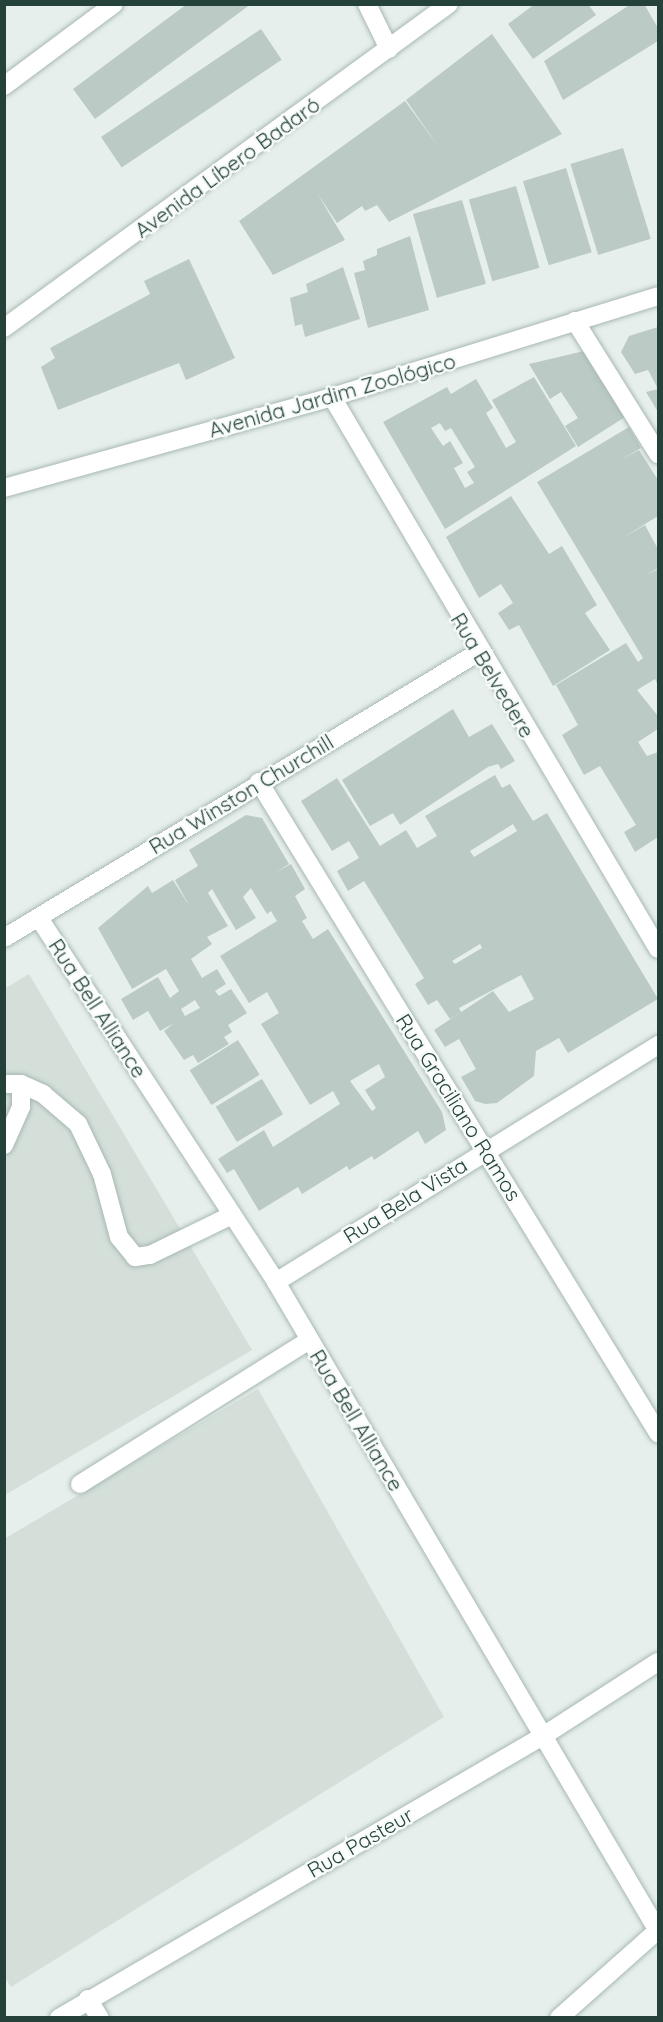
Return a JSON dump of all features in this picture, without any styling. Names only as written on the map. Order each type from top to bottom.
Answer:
[{"type":"street","points":[[4,86],[114,4]]},
{"type":"street","points":[[367,4],[389,49]]},
{"type":"street","name":"Avenida Líbero Badaró","points":[[4,328],[449,4]]},
{"type":"street","name":"Avenida Jardim Zoológico","points":[[4,488],[332,398],[658,296]]},
{"type":"street","points":[[575,321],[658,454]]},
{"type":"street","name":"Rua Belvedere","points":[[332,398],[479,652],[658,949]]},
{"type":"street","name":"Rua Winston Churchill","points":[[4,938],[258,782],[479,652]]},
{"type":"street","name":"Rua Graciliano Ramos","points":[[258,782],[658,1433]]},
{"type":"street","name":"Rua Bell Alliance","points":[[39,918],[276,1282],[658,1930]]},
{"type":"street","name":"Rua Bela Vista","points":[[276,1282],[485,1149],[658,1045]]},
{"type":"street","points":[[13,1084],[43,1094],[78,1124],[102,1174],[119,1237],[135,1257],[150,1255],[232,1215]]},
{"type":"street","points":[[4,1145],[21,1107],[13,1084]]},
{"type":"street","points":[[80,1484],[310,1340]]},
{"type":"street","name":"Rua Pasteur","points":[[59,2018],[88,1999],[543,1736],[658,1662]]},
{"type":"street","points":[[559,2018],[658,1930]]},
{"type":"street","points":[[88,1999],[100,2018]]},
{"type":"shaded area","points":[[29,974],[252,1350],[5,1495],[4,989]]},
{"type":"shaded area","points":[[258,1389],[444,1717],[11,1987],[4,1976],[4,1539]]},
{"type":"building","points":[[187,4],[251,4],[95,119],[73,89]]},
{"type":"building","points":[[535,4],[588,4],[596,15],[533,59],[508,24]]},
{"type":"building","points":[[631,4],[644,4],[658,28],[658,41],[563,100],[544,61]]},
{"type":"building","points":[[261,29],[282,60],[122,168],[101,137]]},
{"type":"building","points":[[492,34],[562,134],[389,222],[377,205],[365,211],[362,206],[337,223],[317,193],[345,240],[273,275],[239,221],[405,101],[438,146],[406,100]]},
{"type":"building","points":[[623,148],[651,239],[598,255],[570,164]]},
{"type":"building","points":[[566,168],[592,252],[549,265],[523,181]]},
{"type":"building","points":[[516,186],[539,268],[492,281],[469,200]]},
{"type":"building","points":[[462,200],[486,284],[437,298],[413,214]]},
{"type":"building","points":[[410,236],[429,310],[368,328],[354,273],[365,270],[363,261],[377,255],[377,249]]},
{"type":"building","points":[[189,259],[235,358],[186,380],[179,363],[58,410],[41,367],[55,358],[50,348],[150,294],[144,281]]},
{"type":"building","points":[[343,267],[360,319],[305,337],[302,324],[295,326],[290,298],[308,292],[306,284]]},
{"type":"building","points":[[658,327],[657,387],[648,370],[635,374],[621,352],[629,336]]},
{"type":"building","points":[[584,351],[625,417],[578,447],[565,426],[578,418],[561,392],[550,399],[529,364]]},
{"type":"building","points":[[534,377],[576,446],[445,529],[383,422],[447,387],[451,394],[476,379],[493,408],[486,413],[506,448],[516,442],[492,400]],"holes":[[[440,423],[445,431],[451,428],[475,467],[467,472],[474,483],[465,488],[454,468],[463,463],[450,441],[443,446],[431,428]]]},
{"type":"building","points":[[658,389],[658,412],[646,392]]},
{"type":"building","points":[[629,427],[641,448],[619,461],[639,450],[658,480],[658,516],[621,539],[645,525],[658,549],[658,568],[646,575],[658,569],[658,685],[655,679],[637,690],[658,716],[658,729],[638,742],[647,756],[658,752],[658,837],[635,852],[624,832],[636,825],[600,766],[584,775],[562,735],[578,725],[556,685],[626,643],[638,662],[643,658],[537,482]]},
{"type":"building","points":[[511,496],[549,554],[562,546],[597,605],[585,613],[610,650],[553,686],[519,625],[509,630],[498,613],[513,603],[501,584],[479,598],[446,537]]},
{"type":"building","points":[[453,709],[469,737],[492,724],[515,761],[501,769],[498,764],[488,767],[400,825],[393,813],[370,826],[342,780]]},
{"type":"building","points":[[495,775],[502,788],[510,784],[533,821],[547,813],[658,999],[568,1053],[559,1038],[536,1051],[534,1076],[497,1103],[485,1104],[475,1101],[461,1077],[476,1069],[459,1039],[445,1047],[434,1030],[493,991],[509,1012],[534,999],[521,975],[459,1008],[461,1012],[450,1019],[437,1000],[428,1005],[415,984],[424,978],[364,881],[348,891],[337,871],[359,858],[349,841],[332,851],[301,801],[337,778],[380,846],[406,830],[417,848],[437,836],[425,816]],"holes":[[[513,824],[517,831],[474,857],[470,851]],[[480,944],[482,948],[455,964],[452,961]]]},
{"type":"building","points":[[246,815],[262,818],[289,864],[276,872],[291,864],[305,889],[295,896],[307,918],[302,921],[313,939],[328,929],[442,1112],[446,1130],[425,1144],[418,1131],[374,1160],[372,1156],[349,1170],[347,1166],[302,1194],[298,1187],[259,1211],[234,1169],[227,1173],[218,1159],[264,1130],[273,1147],[340,1104],[333,1091],[310,1105],[261,1024],[279,1013],[267,992],[249,1003],[220,956],[277,921],[271,911],[267,914],[251,888],[243,897],[256,918],[236,930],[212,889],[208,893],[228,926],[207,937],[212,944],[191,959],[202,978],[217,969],[226,984],[215,991],[219,996],[231,989],[247,1013],[228,1025],[232,1032],[224,1037],[229,1044],[198,1063],[193,1055],[184,1060],[164,1031],[174,1023],[160,1031],[148,1011],[133,1020],[121,999],[158,977],[170,998],[179,991],[166,969],[132,989],[98,928],[148,886],[152,893],[173,880],[190,907],[175,880],[198,866],[189,850]],"holes":[[[195,1000],[200,1008],[185,1016],[181,1009]],[[379,1064],[385,1077],[365,1090],[376,1108],[372,1111],[350,1081]]]},
{"type":"building","points":[[238,1040],[260,1075],[211,1105],[190,1070]]},
{"type":"building","points":[[262,1079],[283,1114],[237,1142],[216,1107]]}]
